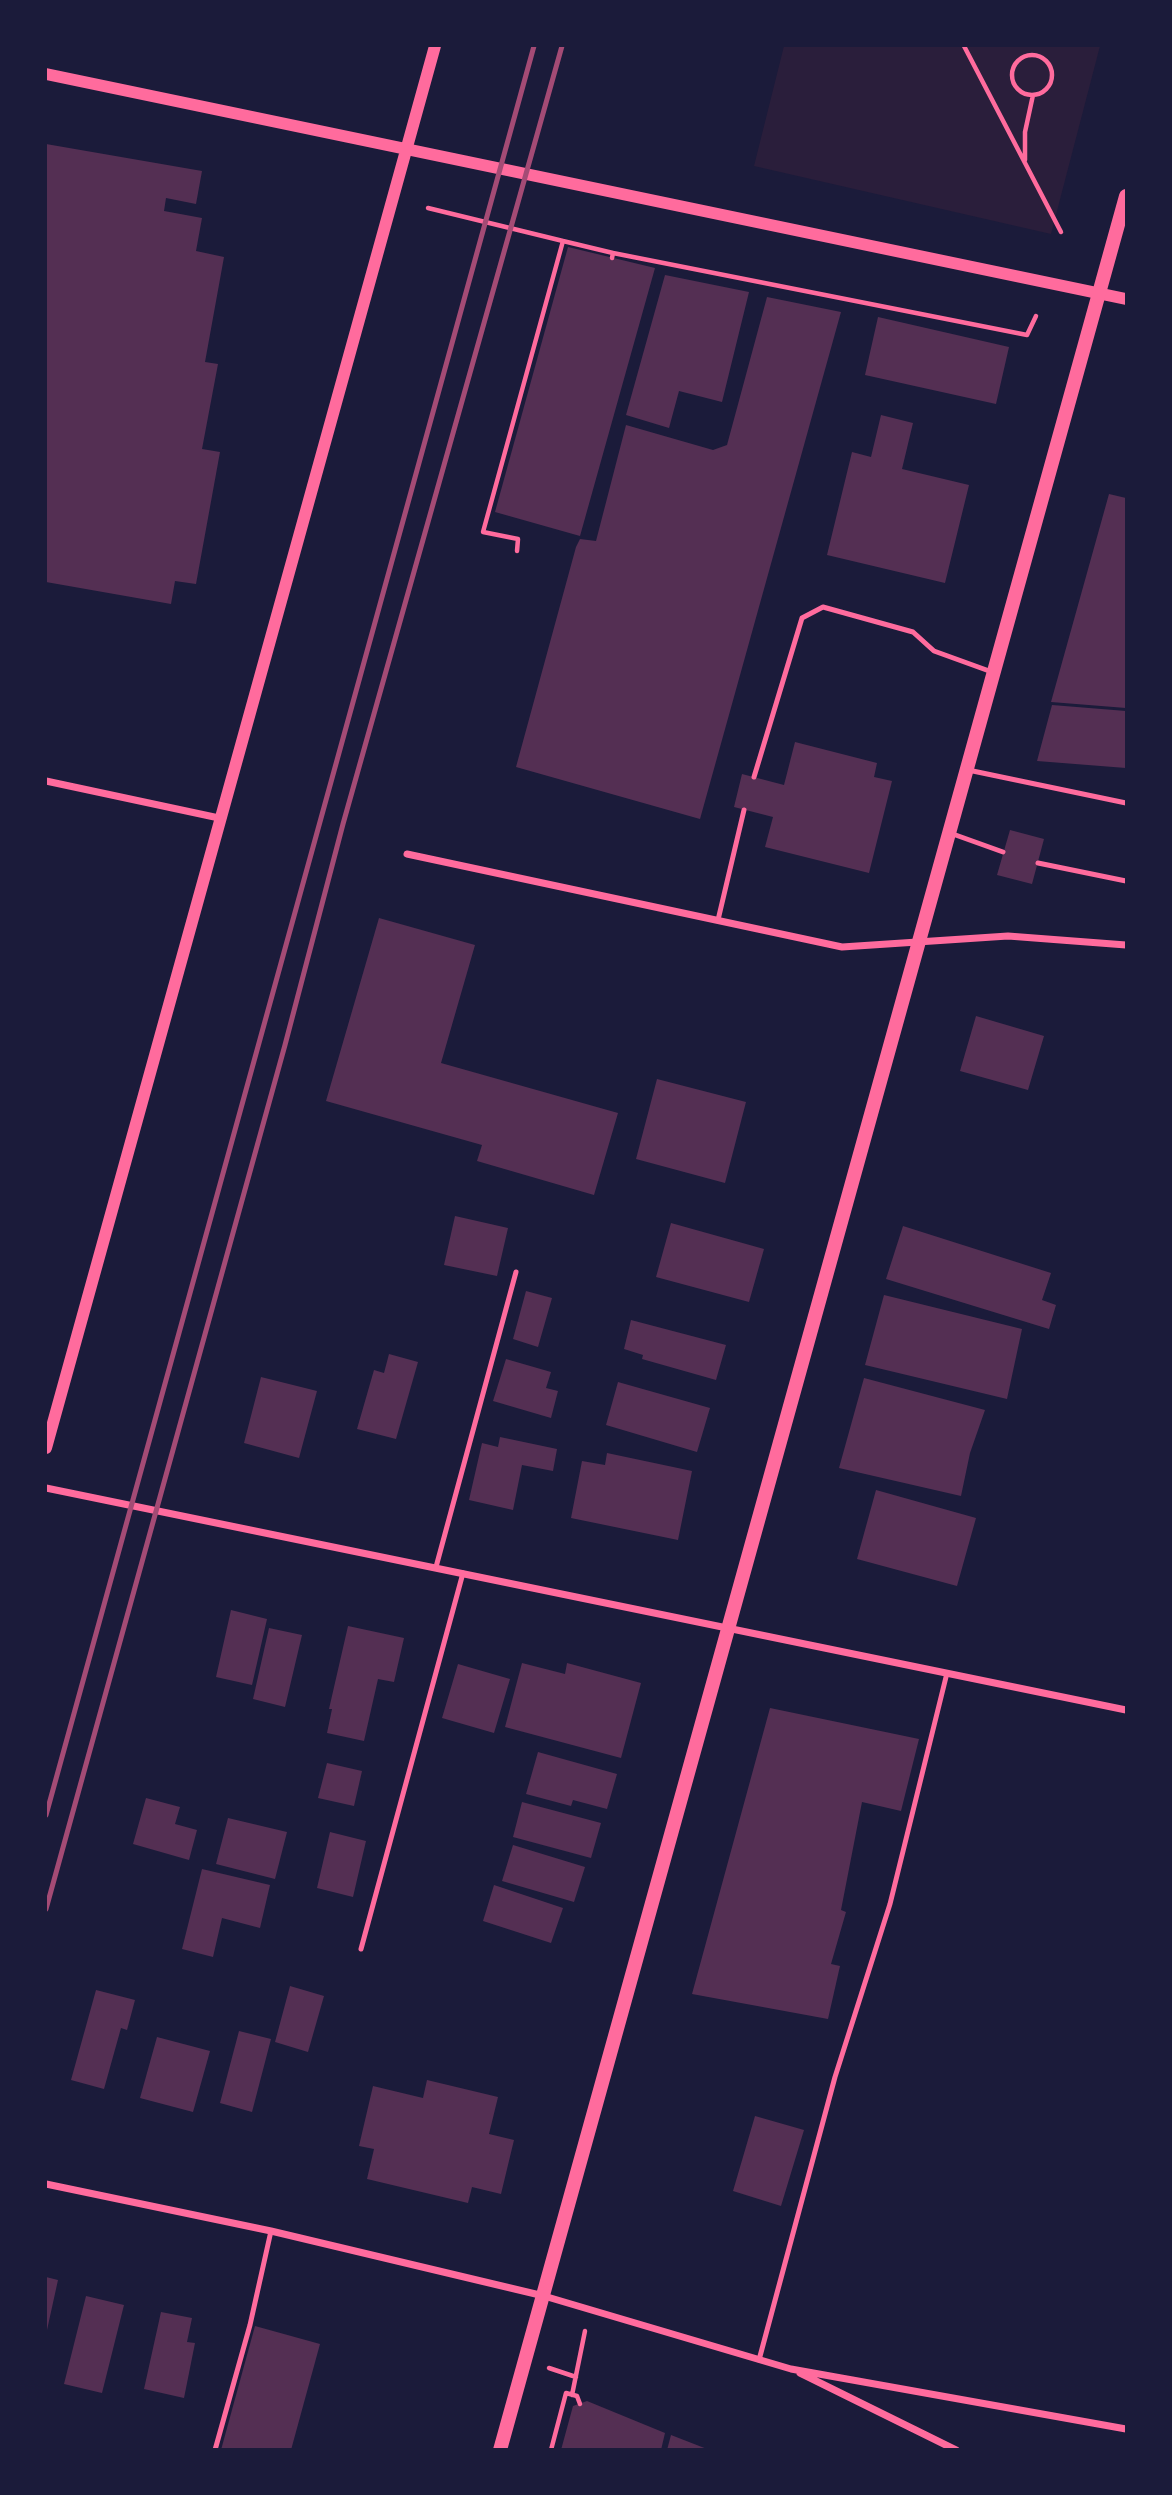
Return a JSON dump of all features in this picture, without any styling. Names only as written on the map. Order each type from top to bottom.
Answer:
[{"type":"main road","points":[[500,2449],[921,942],[1126,196]]},
{"type":"street","points":[[46,1448],[435,46]]},
{"type":"street","points":[[46,74],[1126,299]]},
{"type":"street","points":[[46,781],[219,818]]},
{"type":"street","points":[[407,854],[842,947],[1008,936],[1126,945]]},
{"type":"street","points":[[46,1489],[1126,1710]]},
{"type":"street","points":[[46,2184],[271,2231],[544,2296],[791,2369],[1126,2429]]},
{"type":"street","points":[[791,2369],[956,2449]]},
{"type":"lane","points":[[754,777],[802,618],[823,607],[913,632],[934,651],[995,673]]},
{"type":"lane","points":[[968,770],[1126,803]]},
{"type":"lane","points":[[718,920],[744,810]]},
{"type":"lane","points":[[950,833],[1003,852]]},
{"type":"lane","points":[[1038,863],[1126,881]]},
{"type":"lane","points":[[436,1567],[516,1272]]},
{"type":"lane","points":[[361,1949],[463,1573]]},
{"type":"lane","points":[[760,2360],[835,2077],[890,1904],[947,1673]]},
{"type":"lane","points":[[215,2449],[250,2325],[271,2231]]},
{"type":"path","points":[[964,46],[1061,232]]},
{"type":"path","points":[[1024,161],[1025,132],[1033,95],[1049,86],[1052,73],[1043,57],[1030,54],[1017,60],[1011,73],[1019,91],[1033,95]]},
{"type":"path","points":[[428,208],[612,255],[1027,335],[1036,316]]},
{"type":"path","points":[[517,551],[518,540],[483,531],[563,242]]},
{"type":"path","points":[[572,2395],[590,2310]]},
{"type":"path","points":[[551,2449],[566,2393],[577,2396],[580,2404]]},
{"type":"shaded area","points":[[784,46],[1100,46],[1051,234],[754,166]]},
{"type":"building","points":[[46,144],[202,171],[196,204],[166,198],[164,211],[202,218],[196,251],[224,257],[205,362],[218,364],[202,449],[220,452],[196,584],[175,581],[171,604],[46,582]]},
{"type":"building","points":[[568,247],[655,268],[580,536],[495,512]]},
{"type":"building","points":[[665,275],[749,292],[722,402],[679,391],[669,428],[626,415]]},
{"type":"building","points":[[767,297],[841,312],[700,819],[516,767],[576,547],[580,539],[596,541],[626,425],[713,450],[727,445]]},
{"type":"building","points":[[878,317],[1009,347],[996,404],[865,375]]},
{"type":"building","points":[[881,415],[913,423],[902,469],[969,485],[945,583],[827,555],[852,452],[871,457]]},
{"type":"building","points":[[1109,494],[1126,498],[1126,708],[1051,702]]},
{"type":"building","points":[[1052,705],[1126,711],[1126,768],[1037,761]]},
{"type":"building","points":[[795,742],[877,763],[874,777],[892,781],[869,873],[765,847],[773,817],[734,807],[742,774],[784,785]]},
{"type":"building","points":[[1010,830],[1044,839],[1032,884],[997,875]]},
{"type":"building","points":[[379,918],[475,945],[441,1063],[618,1113],[594,1195],[477,1161],[482,1145],[326,1101]]},
{"type":"building","points":[[976,1016],[1044,1036],[1028,1090],[960,1071]]},
{"type":"building","points":[[657,1079],[746,1102],[725,1183],[636,1159]]},
{"type":"building","points":[[455,1216],[508,1228],[497,1276],[444,1265]]},
{"type":"building","points":[[671,1223],[764,1249],[749,1302],[656,1277]]},
{"type":"building","points":[[903,1226],[1051,1273],[1042,1300],[1056,1305],[1049,1329],[886,1279]]},
{"type":"building","points":[[526,1291],[552,1298],[538,1347],[513,1339]]},
{"type":"building","points":[[884,1295],[1022,1329],[1007,1399],[865,1365]]},
{"type":"building","points":[[631,1320],[726,1345],[716,1380],[642,1359],[643,1355],[624,1349]]},
{"type":"building","points":[[389,1354],[418,1362],[396,1439],[357,1429],[374,1370],[384,1373]]},
{"type":"building","points":[[506,1359],[551,1372],[546,1388],[558,1391],[551,1418],[493,1401]]},
{"type":"building","points":[[261,1377],[317,1391],[299,1458],[244,1443]]},
{"type":"building","points":[[864,1378],[985,1410],[970,1453],[961,1496],[839,1468]]},
{"type":"building","points":[[618,1382],[710,1408],[697,1452],[606,1425]]},
{"type":"building","points":[[500,1437],[557,1449],[553,1471],[522,1465],[513,1510],[469,1500],[482,1443],[498,1447]]},
{"type":"building","points":[[607,1453],[692,1471],[678,1540],[571,1518],[582,1461],[605,1465]]},
{"type":"building","points":[[876,1490],[976,1518],[957,1586],[857,1559]]},
{"type":"building","points":[[231,1610],[267,1619],[252,1685],[216,1677]]},
{"type":"building","points":[[348,1626],[404,1638],[394,1682],[378,1679],[364,1741],[327,1733],[332,1709],[329,1709]]},
{"type":"building","points":[[269,1628],[302,1635],[285,1707],[253,1699]]},
{"type":"building","points":[[522,1663],[565,1674],[567,1663],[641,1683],[621,1758],[505,1727]]},
{"type":"building","points":[[458,1664],[510,1679],[494,1733],[442,1718]]},
{"type":"building","points":[[770,1708],[919,1739],[901,1811],[862,1802],[841,1910],[846,1912],[831,1964],[840,1966],[828,2019],[692,1994]]},
{"type":"building","points":[[538,1752],[617,1774],[607,1809],[573,1800],[571,1806],[526,1794]]},
{"type":"building","points":[[327,1763],[362,1771],[354,1806],[318,1798]]},
{"type":"building","points":[[146,1798],[180,1807],[175,1824],[197,1830],[189,1860],[133,1844]]},
{"type":"building","points":[[522,1802],[601,1823],[591,1858],[513,1837]]},
{"type":"building","points":[[228,1818],[287,1832],[275,1879],[216,1864]]},
{"type":"building","points":[[330,1832],[366,1841],[353,1897],[317,1888]]},
{"type":"building","points":[[513,1845],[585,1867],[574,1902],[502,1881]]},
{"type":"building","points":[[202,1869],[270,1885],[260,1928],[222,1918],[213,1957],[182,1949]]},
{"type":"building","points":[[494,1885],[563,1908],[551,1943],[483,1921]]},
{"type":"building","points":[[290,1986],[324,1996],[308,2052],[275,2042]]},
{"type":"building","points":[[96,1990],[135,2000],[127,2030],[121,2028],[104,2089],[71,2080]]},
{"type":"building","points":[[239,2031],[271,2039],[252,2112],[220,2103]]},
{"type":"building","points":[[157,2037],[210,2051],[193,2112],[140,2098]]},
{"type":"building","points":[[427,2080],[498,2097],[489,2134],[514,2140],[501,2194],[472,2187],[468,2203],[367,2179],[374,2149],[359,2146],[373,2086],[423,2098]]},
{"type":"building","points":[[755,2116],[804,2130],[781,2206],[733,2191]]},
{"type":"building","points":[[46,2277],[58,2280],[47,2330],[46,2330]]},
{"type":"building","points":[[86,2296],[124,2305],[102,2393],[64,2384]]},
{"type":"building","points":[[161,2312],[192,2318],[187,2342],[195,2343],[184,2398],[144,2389]]},
{"type":"building","points":[[255,2326],[320,2344],[291,2450],[221,2450]]},
{"type":"building","points":[[587,2401],[665,2433],[661,2450],[561,2450],[573,2406]]},
{"type":"building","points":[[671,2435],[707,2449],[707,2450],[667,2450]]},
{"type":"railway","points":[[46,1815],[534,46]]},
{"type":"railway","points":[[46,1909],[285,1045],[343,824],[562,46]]}]
